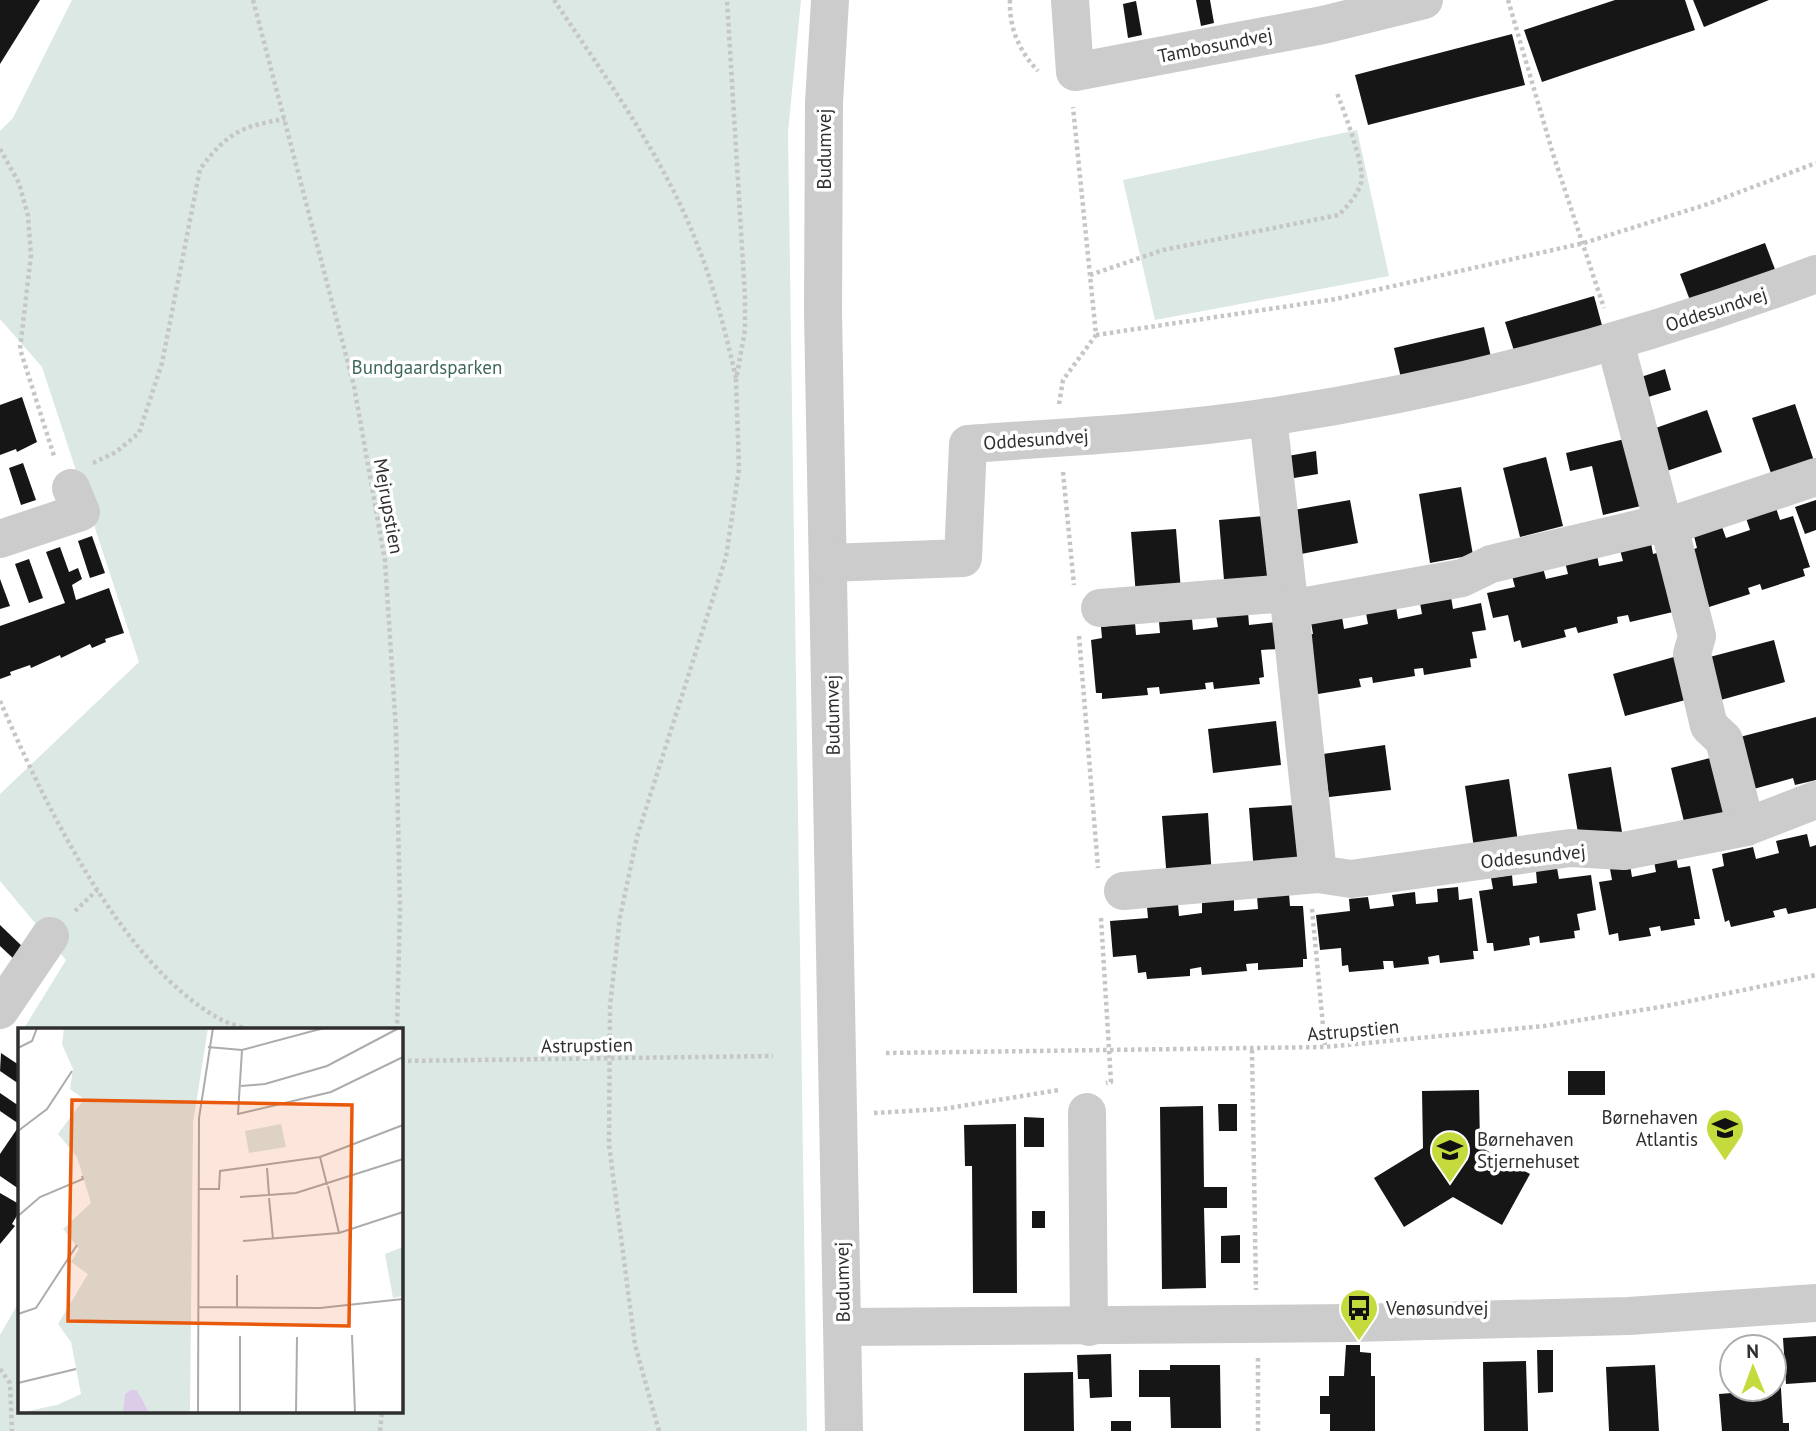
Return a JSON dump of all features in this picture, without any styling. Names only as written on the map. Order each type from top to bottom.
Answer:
[{"type":"street","name":"Budumvej","points":[[830,0],[824,103],[823,270],[844,1431]]},
{"type":"street","points":[[1070,0],[1073,82]]},
{"type":"street","name":"Tambosundvej","points":[[1073,82],[1424,0]]},
{"type":"street","name":"Oddesundvej","points":[[829,563],[963,558],[968,444],[1059,438],[1268,417],[1405,393],[1615,342],[1816,274]]},
{"type":"street","points":[[1615,342],[1697,636],[1692,653],[1709,726],[1724,740],[1746,827]]},
{"type":"street","points":[[1268,417],[1289,601],[1314,875]]},
{"type":"street","points":[[1084,610],[1289,601],[1462,578],[1491,564],[1666,525],[1816,477]]},
{"type":"street","points":[[0,539],[81,512],[71,488]]},
{"type":"street","name":"Oddesundvej","points":[[1107,892],[1314,875],[1351,879],[1570,848],[1624,851],[1746,827],[1816,800]]},
{"type":"street","points":[[0,1010],[50,936]]},
{"type":"street","points":[[1086,1095],[1089,1327]]},
{"type":"street","points":[[843,1326],[1089,1327],[1257,1324],[1411,1306],[1499,1304],[1629,1316],[1816,1303]]},
{"type":"path","name":"Mejrupstien","points":[[253,0],[354,386],[385,561],[396,730],[400,907],[397,1028]]},
{"type":"path","points":[[554,0],[605,77],[671,189],[699,248],[726,334],[736,380],[739,469],[726,557],[637,837],[620,917],[610,1006],[609,1145],[635,1345],[659,1431]]},
{"type":"path","points":[[727,0],[745,297],[745,330],[736,380]]},
{"type":"path","points":[[840,1115],[943,1110],[1086,1095],[1111,1082],[1107,892],[1084,610],[1059,438],[1058,414],[1063,380],[1096,335],[1073,82],[1036,70],[1020,48],[1010,22],[1010,0]]},
{"type":"path","points":[[1508,0],[1553,154],[1615,342]]},
{"type":"path","points":[[1090,275],[1164,250],[1339,215],[1354,198],[1363,180],[1352,134],[1337,93]]},
{"type":"path","points":[[0,149],[19,183],[28,216],[31,255],[20,349],[57,464],[71,488],[94,463],[116,452],[138,433],[162,363],[201,169],[217,147],[247,125],[285,119]]},
{"type":"path","points":[[1096,335],[1336,299],[1584,243],[1708,204],[1816,163]]},
{"type":"path","points":[[0,701],[46,796],[97,890],[151,962],[176,987],[220,1019],[245,1028]]},
{"type":"path","points":[[1314,875],[1325,1047]]},
{"type":"path","name":"Astrupstien","points":[[886,1053],[1325,1047],[1544,1026],[1666,1006],[1816,975]]},
{"type":"path","points":[[1252,1050],[1258,1431]]},
{"type":"path","name":"Astrupstien","points":[[402,1061],[774,1056]]},
{"type":"path","points":[[0,1369],[10,1383],[12,1431]]},
{"type":"green space","name":"Bundgaardsparken","points":[[72,0],[801,0],[788,132],[807,1431],[0,1431],[0,1335],[18,1304],[18,1414],[402,1414],[402,1028],[24,1028],[66,960],[0,881],[0,794],[139,662],[42,367],[0,319],[0,131],[13,118]]},
{"type":"green space","points":[[1357,130],[1389,276],[1155,320],[1123,180]]},
{"type":"building","points":[[0,0],[40,0],[0,64]]},
{"type":"building","points":[[1196,0],[1210,0],[1214,23],[1201,26]]},
{"type":"building","points":[[1615,0],[1685,0],[1695,30],[1542,82],[1524,30]]},
{"type":"building","points":[[1693,0],[1769,0],[1704,27]]},
{"type":"building","points":[[1136,1],[1142,35],[1128,38],[1123,4]]},
{"type":"building","points":[[1512,34],[1525,85],[1368,125],[1355,75]]},
{"type":"building","points":[[1765,243],[1776,272],[1691,303],[1680,274]]},
{"type":"building","points":[[1594,296],[1603,329],[1515,354],[1505,322]]},
{"type":"building","points":[[1484,327],[1491,357],[1401,378],[1394,348]]},
{"type":"building","points":[[1665,369],[1671,390],[1645,398],[1638,378]]},
{"type":"building","points":[[22,397],[37,442],[17,452],[16,449],[0,455],[0,405]]},
{"type":"building","points":[[1795,404],[1815,464],[1773,479],[1752,418]]},
{"type":"building","points":[[1707,410],[1722,452],[1661,473],[1647,431]]},
{"type":"building","points":[[1629,438],[1645,505],[1603,515],[1592,466],[1570,471],[1566,453]]},
{"type":"building","points":[[1316,451],[1318,474],[1288,479],[1282,457]]},
{"type":"building","points":[[1546,457],[1563,526],[1520,537],[1503,468]]},
{"type":"building","points":[[23,463],[36,500],[21,505],[9,468]]},
{"type":"building","points":[[1461,487],[1473,555],[1430,563],[1419,494]]},
{"type":"building","points":[[1350,500],[1358,543],[1296,555],[1288,511]]},
{"type":"building","points":[[1816,500],[1816,530],[1805,534],[1795,507]]},
{"type":"building","points":[[1776,508],[1780,520],[1793,516],[1810,567],[1803,569],[1805,576],[1762,590],[1760,584],[1748,588],[1750,594],[1709,607],[1685,552],[1697,548],[1694,536],[1722,527],[1726,538],[1750,530],[1746,518]]},
{"type":"building","points":[[1264,516],[1271,588],[1225,592],[1219,520]]},
{"type":"building","points":[[1176,529],[1181,591],[1136,596],[1131,532]]},
{"type":"building","points":[[92,536],[105,573],[90,578],[78,541]]},
{"type":"building","points":[[1651,543],[1653,554],[1668,550],[1673,612],[1630,622],[1628,615],[1617,617],[1618,623],[1578,633],[1576,627],[1564,630],[1566,637],[1522,648],[1520,640],[1514,642],[1508,615],[1493,618],[1487,593],[1515,587],[1512,576],[1543,568],[1546,579],[1568,574],[1565,562],[1597,555],[1599,566],[1623,561],[1620,550]]},
{"type":"building","points":[[60,547],[69,572],[78,568],[82,579],[72,585],[76,600],[109,588],[124,633],[105,639],[106,642],[92,648],[90,644],[61,658],[60,655],[31,668],[30,665],[10,672],[11,675],[0,679],[0,626],[65,603],[46,552]]},
{"type":"building","points":[[29,559],[43,598],[29,603],[15,564]]},
{"type":"building","points":[[0,579],[10,606],[0,609]]},
{"type":"building","points":[[1451,597],[1453,609],[1481,603],[1486,630],[1472,632],[1477,658],[1470,659],[1471,667],[1424,675],[1423,668],[1414,669],[1415,676],[1373,683],[1372,677],[1359,679],[1361,687],[1318,694],[1299,636],[1313,634],[1311,622],[1342,617],[1344,629],[1368,624],[1366,613],[1396,607],[1398,619],[1422,614],[1420,603]]},
{"type":"building","points":[[1248,612],[1249,625],[1276,622],[1278,649],[1261,650],[1264,677],[1259,678],[1260,684],[1214,689],[1213,682],[1205,683],[1206,689],[1160,694],[1159,687],[1147,688],[1148,695],[1102,699],[1102,693],[1096,693],[1091,640],[1102,638],[1101,627],[1135,623],[1136,635],[1160,633],[1159,622],[1192,619],[1193,630],[1218,627],[1216,615]]},
{"type":"building","points":[[1774,640],[1785,682],[1717,701],[1706,658]]},
{"type":"building","points":[[1681,655],[1693,698],[1625,716],[1613,674]]},
{"type":"building","points":[[1816,717],[1816,780],[1795,785],[1793,778],[1750,790],[1736,738]]},
{"type":"building","points":[[1276,721],[1281,765],[1213,773],[1208,729]]},
{"type":"building","points":[[1385,745],[1391,790],[1329,797],[1323,754]]},
{"type":"building","points":[[1714,757],[1729,819],[1686,830],[1671,768]]},
{"type":"building","points":[[1611,767],[1622,832],[1579,839],[1568,774]]},
{"type":"building","points":[[1509,779],[1518,842],[1474,848],[1465,786]]},
{"type":"building","points":[[1295,805],[1300,869],[1254,873],[1249,808]]},
{"type":"building","points":[[1208,813],[1212,878],[1167,881],[1162,816]]},
{"type":"building","points":[[1807,834],[1810,847],[1816,845],[1816,908],[1788,914],[1786,908],[1773,911],[1775,917],[1731,927],[1729,920],[1725,922],[1712,869],[1724,866],[1722,854],[1753,847],[1756,859],[1779,853],[1776,841]]},
{"type":"building","points":[[1676,857],[1678,868],[1690,866],[1700,919],[1694,919],[1695,925],[1661,931],[1660,926],[1649,928],[1651,936],[1619,941],[1618,933],[1609,935],[1599,882],[1612,880],[1610,869],[1630,865],[1632,877],[1656,872],[1654,861]]},
{"type":"building","points":[[1557,868],[1559,879],[1591,875],[1596,910],[1577,914],[1580,930],[1574,931],[1575,938],[1540,943],[1539,936],[1529,938],[1530,945],[1494,951],[1493,943],[1487,943],[1479,891],[1493,889],[1491,878],[1512,875],[1513,886],[1537,883],[1536,871]]},
{"type":"building","points":[[1458,887],[1459,900],[1472,898],[1478,951],[1473,951],[1474,959],[1440,963],[1439,955],[1428,957],[1429,964],[1394,968],[1393,961],[1383,961],[1384,969],[1349,972],[1348,965],[1342,966],[1341,948],[1320,950],[1316,915],[1350,911],[1349,899],[1368,897],[1370,909],[1394,906],[1392,895],[1415,892],[1416,904],[1438,902],[1437,889]]},
{"type":"building","points":[[1289,894],[1290,906],[1303,906],[1307,959],[1303,959],[1303,967],[1258,970],[1258,963],[1246,964],[1247,971],[1202,975],[1201,967],[1190,969],[1190,976],[1147,979],[1146,972],[1138,973],[1136,955],[1113,957],[1110,921],[1148,918],[1147,907],[1178,904],[1179,916],[1202,913],[1202,902],[1234,899],[1234,911],[1258,909],[1257,896]]},
{"type":"building","points":[[0,925],[26,950],[16,961],[0,946]]},
{"type":"building","points":[[1,1053],[18,1064],[18,1083],[0,1071]]},
{"type":"building","points":[[1568,1071],[1605,1071],[1605,1095],[1568,1095]]},
{"type":"building","points":[[1479,1090],[1480,1147],[1530,1174],[1502,1225],[1453,1197],[1404,1227],[1374,1178],[1423,1148],[1422,1091]]},
{"type":"building","points":[[0,1093],[18,1105],[18,1123],[0,1111]]},
{"type":"building","points":[[1218,1104],[1237,1104],[1237,1131],[1219,1131]]},
{"type":"building","points":[[1203,1106],[1204,1187],[1227,1187],[1227,1208],[1204,1208],[1206,1288],[1162,1289],[1160,1107]]},
{"type":"building","points":[[1024,1117],[1044,1118],[1044,1147],[1024,1147]]},
{"type":"building","points":[[1016,1124],[1017,1293],[973,1293],[972,1166],[965,1166],[964,1125]]},
{"type":"building","points":[[18,1127],[18,1188],[0,1176],[0,1154]]},
{"type":"building","points":[[0,1193],[18,1203],[18,1214],[12,1224],[15,1226],[0,1244]]},
{"type":"building","points":[[1032,1211],[1045,1211],[1045,1228],[1032,1228]]},
{"type":"building","points":[[1240,1235],[1240,1263],[1221,1263],[1221,1236]]},
{"type":"building","points":[[1816,1336],[1816,1382],[1788,1384],[1788,1338]]},
{"type":"building","points":[[1346,1345],[1360,1345],[1360,1352],[1371,1353],[1371,1376],[1375,1376],[1375,1431],[1330,1431],[1330,1414],[1320,1414],[1320,1396],[1329,1396],[1329,1376],[1344,1376]]},
{"type":"building","points":[[1537,1350],[1553,1350],[1553,1392],[1538,1393]]},
{"type":"building","points":[[1111,1354],[1112,1397],[1090,1398],[1089,1379],[1078,1379],[1077,1355]]},
{"type":"building","points":[[1526,1361],[1528,1431],[1484,1431],[1483,1362]]},
{"type":"building","points":[[1170,1365],[1220,1365],[1221,1428],[1171,1428],[1170,1397],[1139,1397],[1139,1370],[1170,1370]]},
{"type":"building","points":[[1655,1365],[1659,1431],[1609,1431],[1606,1367]]},
{"type":"building","points":[[1073,1372],[1074,1431],[1024,1431],[1024,1373]]},
{"type":"building","points":[[1720,1403],[1782,1403],[1783,1423],[1789,1423],[1789,1431],[1722,1431]]},
{"type":"building","points":[[1111,1421],[1131,1421],[1131,1431],[1111,1431]]},
{"type":"place","name":"Børnehaven Atlantis","points":[[1725,1162]]},
{"type":"place","name":"Børnehaven Stjernehuset","points":[[1450,1184]]},
{"type":"place","name":"Venøsundvej","points":[[1359,1342]]}]
